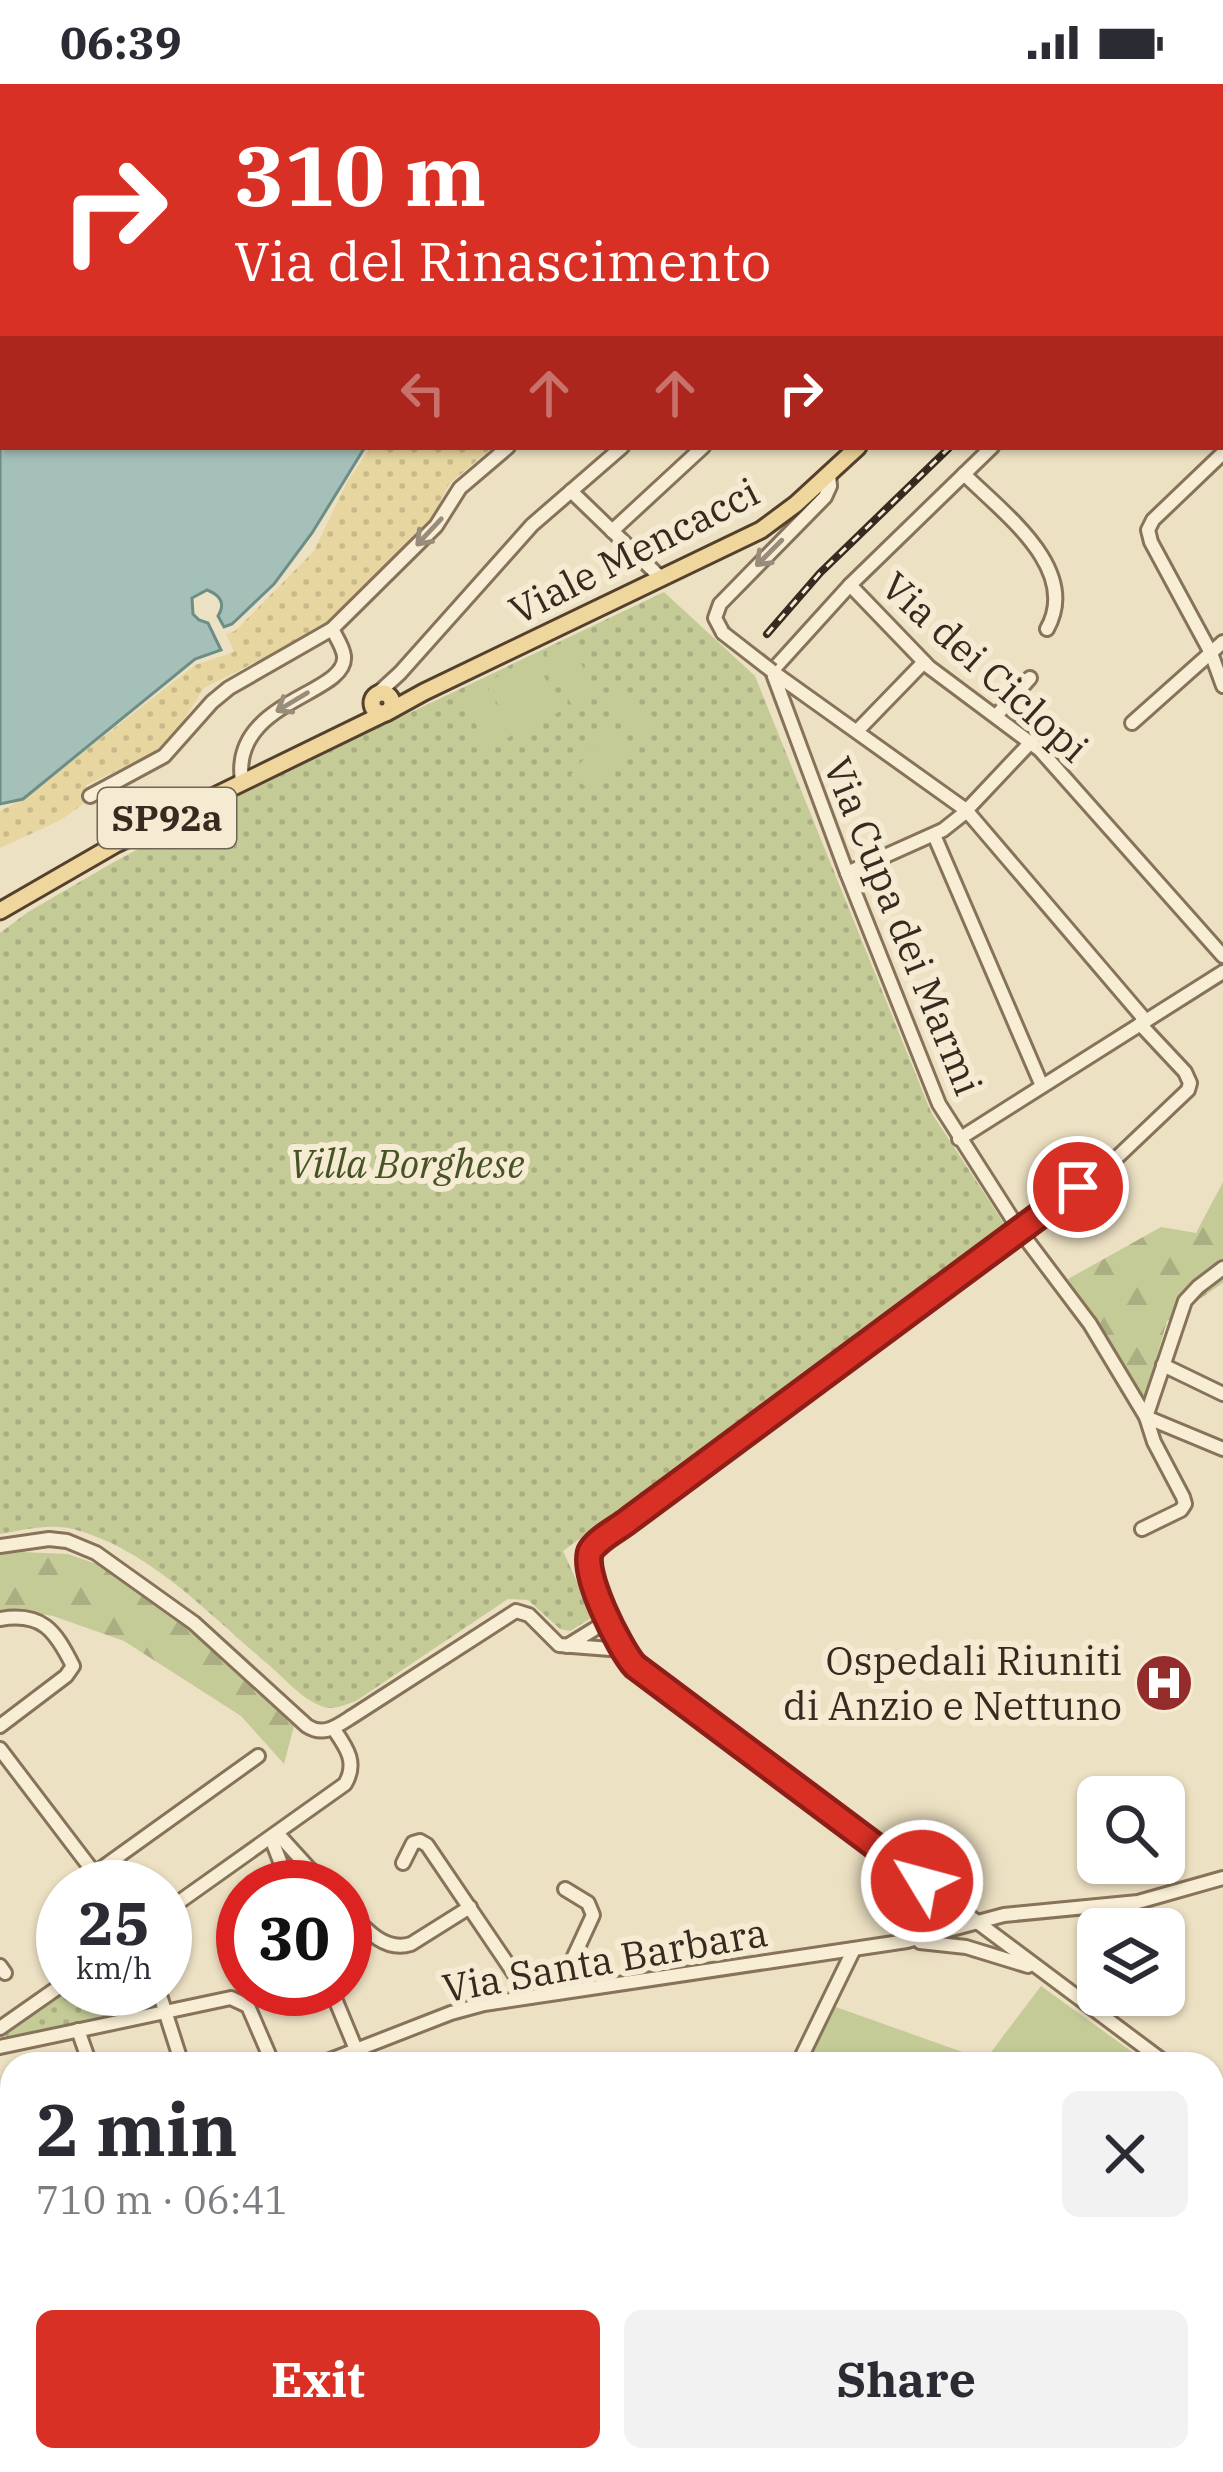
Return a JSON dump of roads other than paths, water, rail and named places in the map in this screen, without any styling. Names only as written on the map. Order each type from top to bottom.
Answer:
[{"type":"main road","name":"Viale Mencacci","points":[[383,702],[424,692],[764,528],[855,450]]},
{"type":"main road","name":"SP92a","points":[[0,910],[116,844],[339,734],[383,702]]},
{"type":"street","points":[[90,796],[164,756],[230,688],[332,629],[436,526],[460,488],[504,450]]},
{"type":"street","points":[[383,702],[400,673],[532,525],[618,450]]},
{"type":"street","points":[[612,531],[700,450]]},
{"type":"street","points":[[772,671],[850,585],[989,450]]},
{"type":"street","points":[[1223,453],[1148,530],[1223,686]]},
{"type":"street","points":[[964,473],[1046,562],[1057,596],[1047,628]]},
{"type":"street","points":[[829,474],[830,486],[824,496],[720,604],[715,622],[772,671],[967,810],[1190,1083],[1112,1162],[594,1547],[589,1568],[623,1650],[640,1670],[1151,2052]]},
{"type":"street","points":[[571,490],[662,578]]},
{"type":"street","name":"Via dei Ciclopi","points":[[850,585],[924,662],[1031,742],[1223,956]]},
{"type":"street","points":[[242,781],[243,753],[261,724],[341,668],[344,654],[332,629]]},
{"type":"street","points":[[1132,723],[1223,642]]},
{"type":"street","points":[[858,730],[924,662]]},
{"type":"street","name":"Via Cupa dei Marmi","points":[[772,671],[938,1104],[1020,1231],[1079,1308],[1146,1417],[1185,1504],[1142,1529]]},
{"type":"street","points":[[996,716],[1030,678]]},
{"type":"street","points":[[848,873],[934,835],[967,810],[1031,742]]},
{"type":"street","points":[[934,835],[1042,1086]]},
{"type":"street","points":[[959,1139],[1223,972]]},
{"type":"street","points":[[1223,1268],[1189,1295],[1146,1417],[1223,1449]]},
{"type":"street","points":[[1163,1365],[1223,1394]]},
{"type":"street","points":[[0,1546],[49,1538],[96,1553],[213,1638],[307,1726],[322,1732],[513,1611],[527,1613],[554,1642],[623,1650]]},
{"type":"street","points":[[0,1619],[40,1621],[73,1666],[0,1726]]},
{"type":"street","points":[[566,1646],[609,1620]]},
{"type":"street","points":[[192,1893],[332,1796],[347,1780],[350,1754],[333,1728]]},
{"type":"street","points":[[0,1749],[84,1860]]},
{"type":"street","points":[[114,1860],[258,1756]]},
{"type":"street","points":[[274,1836],[282,1860]]},
{"type":"street","points":[[274,1836],[298,1860]]},
{"type":"street","points":[[403,1863],[412,1845],[424,1843],[530,1997]]},
{"type":"street","name":"Via Santa Barbara","points":[[370,2052],[461,2009],[907,1941],[1016,1913],[1143,1901],[1223,1878]]},
{"type":"street","points":[[557,1993],[593,1915],[588,1903],[565,1889]]},
{"type":"street","points":[[372,1935],[400,1947],[411,1944],[470,1907]]},
{"type":"street","name":"Via Santa Barbara","points":[[907,1941],[966,1946],[1047,1973]]},
{"type":"street","points":[[804,2052],[854,1949]]},
{"type":"street","points":[[192,2006],[227,1998],[241,2000],[268,2052]]},
{"type":"street","points":[[0,2028],[36,2003]]},
{"type":"street","points":[[3,2047],[146,2016]]},
{"type":"street","points":[[166,2016],[178,2052]]},
{"type":"street","points":[[342,2016],[357,2052]]},
{"type":"street","points":[[78,2030],[86,2052]]},
{"type":"water","points":[[0,450],[363,450],[274,584],[232,624],[224,627],[215,594],[207,590],[192,598],[193,614],[208,623],[221,650],[195,659],[23,799],[0,804]]},
{"type":"railway","points":[[767,634],[820,573],[947,450]]},
{"type":"place","name":"Ospedali Riuniti di Anzio e Nettuno","points":[[1164,1683]]},
{"type":"park label","name":"Villa Borghese","points":[[407,1164]]}]
